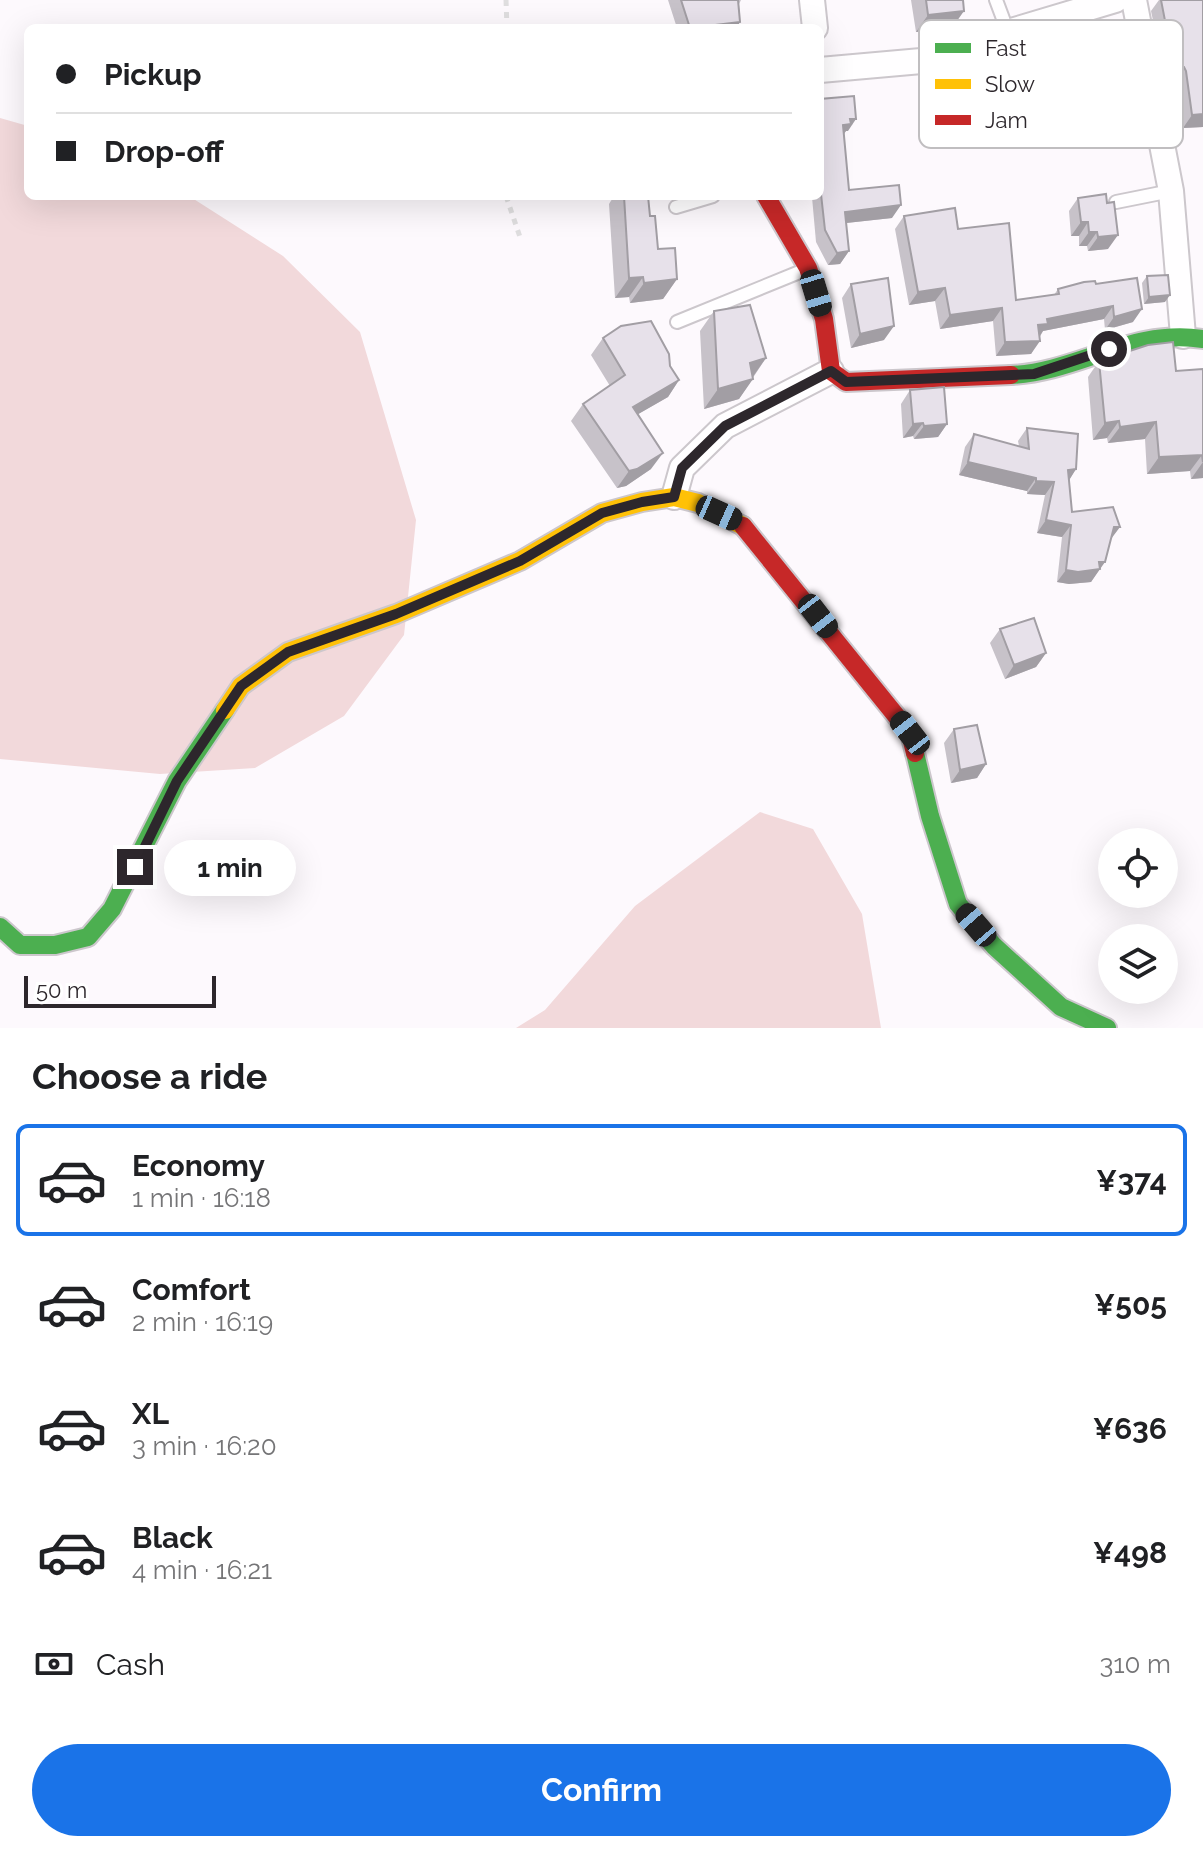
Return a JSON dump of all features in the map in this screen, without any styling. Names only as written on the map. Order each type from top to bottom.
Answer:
[{"type":"street","points":[[812,0],[815,24]]},
{"type":"street","points":[[1035,20],[1064,7],[1115,0]]},
{"type":"street","points":[[1134,0],[1138,20]]},
{"type":"street","points":[[824,70],[919,61]]},
{"type":"street","points":[[768,200],[808,268],[824,319],[831,371],[846,382],[1034,374],[1132,342],[1193,338],[1163,148]]},
{"type":"street","points":[[674,497],[682,468],[725,426],[831,371]]},
{"type":"street","points":[[0,927],[20,945],[55,945],[88,937],[112,909],[177,781],[241,686],[288,652],[396,614],[520,561],[602,513],[674,497],[698,503],[741,523],[910,733],[930,816],[958,904],[994,946],[1061,1007],[1107,1028]]},
{"type":"lane","points":[[996,0],[1004,20]]},
{"type":"lane","points":[[1116,202],[1171,191]]},
{"type":"lane","points":[[676,207],[700,200]]},
{"type":"lane","points":[[677,322],[808,268]]},
{"type":"path","points":[[506,0],[507,24]]},
{"type":"path","points":[[507,200],[520,237]]},
{"type":"shaded area","points":[[0,118],[24,125],[24,200],[195,200],[283,256],[360,332],[416,520],[404,635],[344,716],[255,768],[160,774],[0,759]]},
{"type":"shaded area","points":[[760,812],[813,829],[862,914],[881,1028],[516,1028],[545,1010],[635,906]]},
{"type":"building","points":[[681,0],[738,0],[740,22],[689,24]]},
{"type":"building","points":[[926,0],[963,0],[964,11],[928,15]]},
{"type":"building","points":[[1161,0],[1203,0],[1203,114],[1192,115],[1183,67],[1183,20],[1165,20]]},
{"type":"building","points":[[854,96],[856,119],[850,119],[851,124],[843,125],[849,190],[899,185],[901,205],[845,212],[849,251],[837,253],[825,230],[822,200],[824,99]]},
{"type":"building","points":[[1106,194],[1107,203],[1114,202],[1118,235],[1098,237],[1097,232],[1089,232],[1088,222],[1081,222],[1078,198]]},
{"type":"building","points":[[624,200],[648,200],[650,216],[655,216],[658,249],[675,248],[677,279],[644,283],[643,277],[629,278]]},
{"type":"building","points":[[955,208],[958,229],[1009,223],[1016,300],[1059,294],[1058,289],[1084,282],[1095,281],[1096,284],[1137,278],[1142,309],[1114,317],[1113,306],[1047,319],[1048,324],[1038,325],[1040,341],[1005,342],[1002,308],[950,315],[945,288],[918,292],[904,216]]},
{"type":"building","points":[[1168,275],[1170,295],[1149,297],[1147,276]]},
{"type":"building","points":[[888,278],[894,326],[860,334],[851,284]]},
{"type":"building","points":[[750,305],[766,358],[750,363],[753,379],[718,389],[714,311]]},
{"type":"building","points":[[651,321],[679,380],[633,407],[663,453],[629,471],[583,404],[625,375],[603,338],[621,326]]},
{"type":"building","points":[[1173,342],[1176,371],[1203,369],[1203,462],[1202,455],[1159,457],[1156,422],[1120,427],[1119,421],[1105,423],[1099,361],[1148,345]]},
{"type":"building","points":[[944,387],[947,424],[913,424],[910,390]]},
{"type":"building","points":[[1027,428],[1078,434],[1076,469],[1068,470],[1072,512],[1113,507],[1120,527],[1114,527],[1105,562],[1099,562],[1100,569],[1066,570],[1071,525],[1046,520],[1054,482],[1036,481],[1036,478],[968,462],[974,434],[1029,449]]},
{"type":"building","points":[[1034,618],[1046,653],[1014,665],[1000,629]]},
{"type":"building","points":[[977,725],[986,764],[960,770],[954,729]]},
{"type":"traffic: fast","points":[[1011,375],[1060,367],[1152,340],[1177,337],[1203,339]]},
{"type":"traffic: fast","points":[[0,927],[20,945],[55,945],[88,937],[112,909],[177,781],[225,710]]},
{"type":"traffic: fast","points":[[915,753],[930,816],[958,904],[994,946],[1061,1007],[1107,1028]]},
{"type":"traffic: slow","points":[[225,710],[241,686],[288,652],[396,614],[520,561],[602,513],[674,497],[698,503],[743,526]]},
{"type":"traffic: jam","points":[[768,200],[808,268],[824,319],[831,371],[846,382],[1011,375]]},
{"type":"traffic: jam","points":[[743,526],[910,733],[915,753]]},
{"type":"route","points":[[135,867],[177,781],[241,686],[288,652],[396,614],[520,561],[602,513],[674,497],[682,468],[725,426],[831,371],[846,382],[1034,374],[1109,349]]}]
